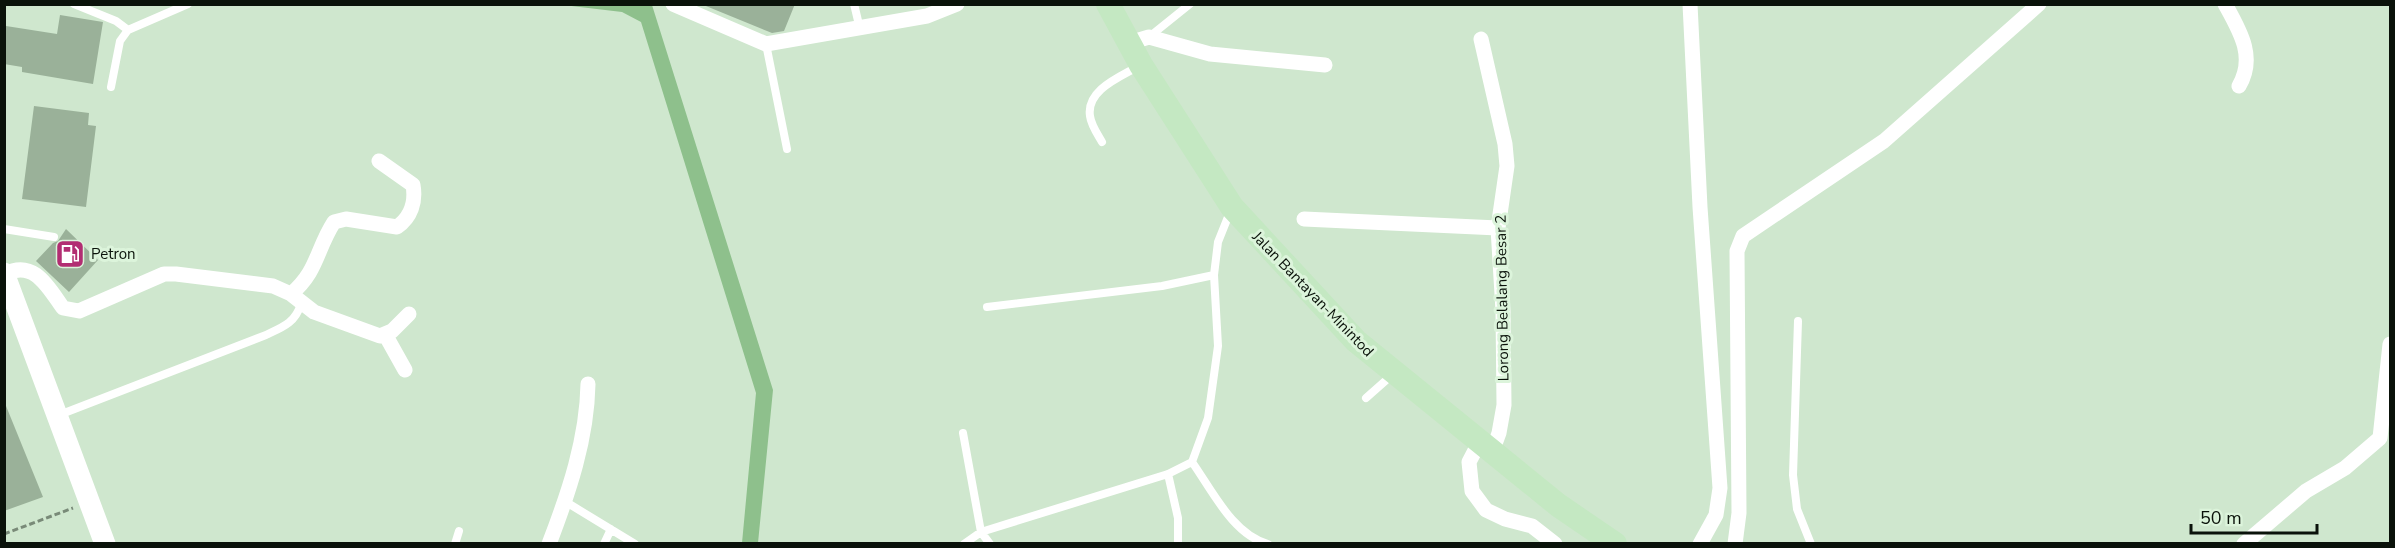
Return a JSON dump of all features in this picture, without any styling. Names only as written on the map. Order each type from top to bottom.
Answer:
[{"type":"main road","name":"Jalan Bantayan-Minintod","points":[[1108,4],[1139,40],[1141,64],[1232,207],[1356,341],[1393,374],[1558,505],[1615,543]]},
{"type":"street","points":[[673,4],[766,44],[860,29],[923,10],[957,4]]},
{"type":"street","points":[[1690,4],[1700,207],[1720,488],[1716,515],[1700,543]]},
{"type":"street","points":[[1736,543],[1739,513],[1737,251],[1743,236],[1884,141],[2039,4]]},
{"type":"street","points":[[2225,4],[2241,32],[2246,48],[2246,74],[2239,86]]},
{"type":"street","name":"Lorong Belalang Besar 2","points":[[1481,39],[1507,166],[1498,228],[1503,311],[1504,405],[1499,433],[1469,462],[1472,491],[1486,510],[1505,519],[1532,526],[1556,543]]},
{"type":"street","points":[[1139,40],[1210,54],[1325,65]]},
{"type":"street","points":[[296,299],[323,240],[334,222],[346,219],[397,227],[405,221],[416,199],[413,185],[379,161]]},
{"type":"street","points":[[1304,219],[1498,228]]},
{"type":"street","points":[[105,543],[5,274],[13,270],[32,270],[63,309],[69,311],[79,311],[164,274],[273,286],[314,312],[380,336],[386,336],[409,315]]},
{"type":"street","points":[[4,298],[98,543]]},
{"type":"street","points":[[386,336],[405,370]]},
{"type":"street","points":[[2244,543],[2306,491],[2345,468],[2385,432],[2391,344]]},
{"type":"street","points":[[549,543],[566,502],[587,417],[588,384]]},
{"type":"lane","points":[[74,4],[116,21],[128,30]]},
{"type":"lane","points":[[111,87],[120,41],[128,30],[188,4]]},
{"type":"lane","points":[[854,4],[860,29]]},
{"type":"lane","points":[[1139,40],[1185,6]]},
{"type":"lane","points":[[766,44],[787,149]]},
{"type":"lane","points":[[1102,142],[1090,115],[1093,102],[1102,87],[1141,64]]},
{"type":"lane","points":[[964,543],[981,532],[1168,474],[1192,462],[1208,418],[1218,346],[1214,275],[1218,242],[1232,207]]},
{"type":"lane","points":[[4,229],[54,237]]},
{"type":"lane","points":[[987,307],[1162,286],[1214,275]]},
{"type":"lane","points":[[57,416],[246,344],[292,322],[297,317],[296,299]]},
{"type":"lane","points":[[1798,321],[1793,475],[1797,509],[1811,543]]},
{"type":"lane","points":[[1366,398],[1393,374]]},
{"type":"lane","points":[[963,433],[981,532],[990,543]]},
{"type":"lane","points":[[1192,462],[1226,511],[1253,542],[1268,543]]},
{"type":"lane","points":[[1168,474],[1178,518],[1178,543]]},
{"type":"lane","points":[[566,502],[635,543]]},
{"type":"lane","points":[[604,543],[611,529]]},
{"type":"lane","points":[[455,543],[459,531]]},
{"type":"path","points":[[4,534],[84,504]]},
{"type":"shaded area","points":[[563,5],[652,5],[773,390],[758,543],[742,543],[756,393],[641,22],[622,12]]},
{"type":"building","points":[[701,4],[795,4],[784,31],[772,33]]},
{"type":"building","points":[[60,15],[103,22],[93,84],[22,72],[22,67],[4,64],[6,26],[57,34]]},
{"type":"building","points":[[34,106],[89,113],[88,125],[96,126],[86,207],[22,199]]},
{"type":"building","points":[[66,229],[98,260],[69,292],[36,261],[53,243],[58,241]]},
{"type":"building","points":[[4,401],[43,497],[4,511]]},
{"type":"place","name":"Petron","points":[[70,254]]}]
